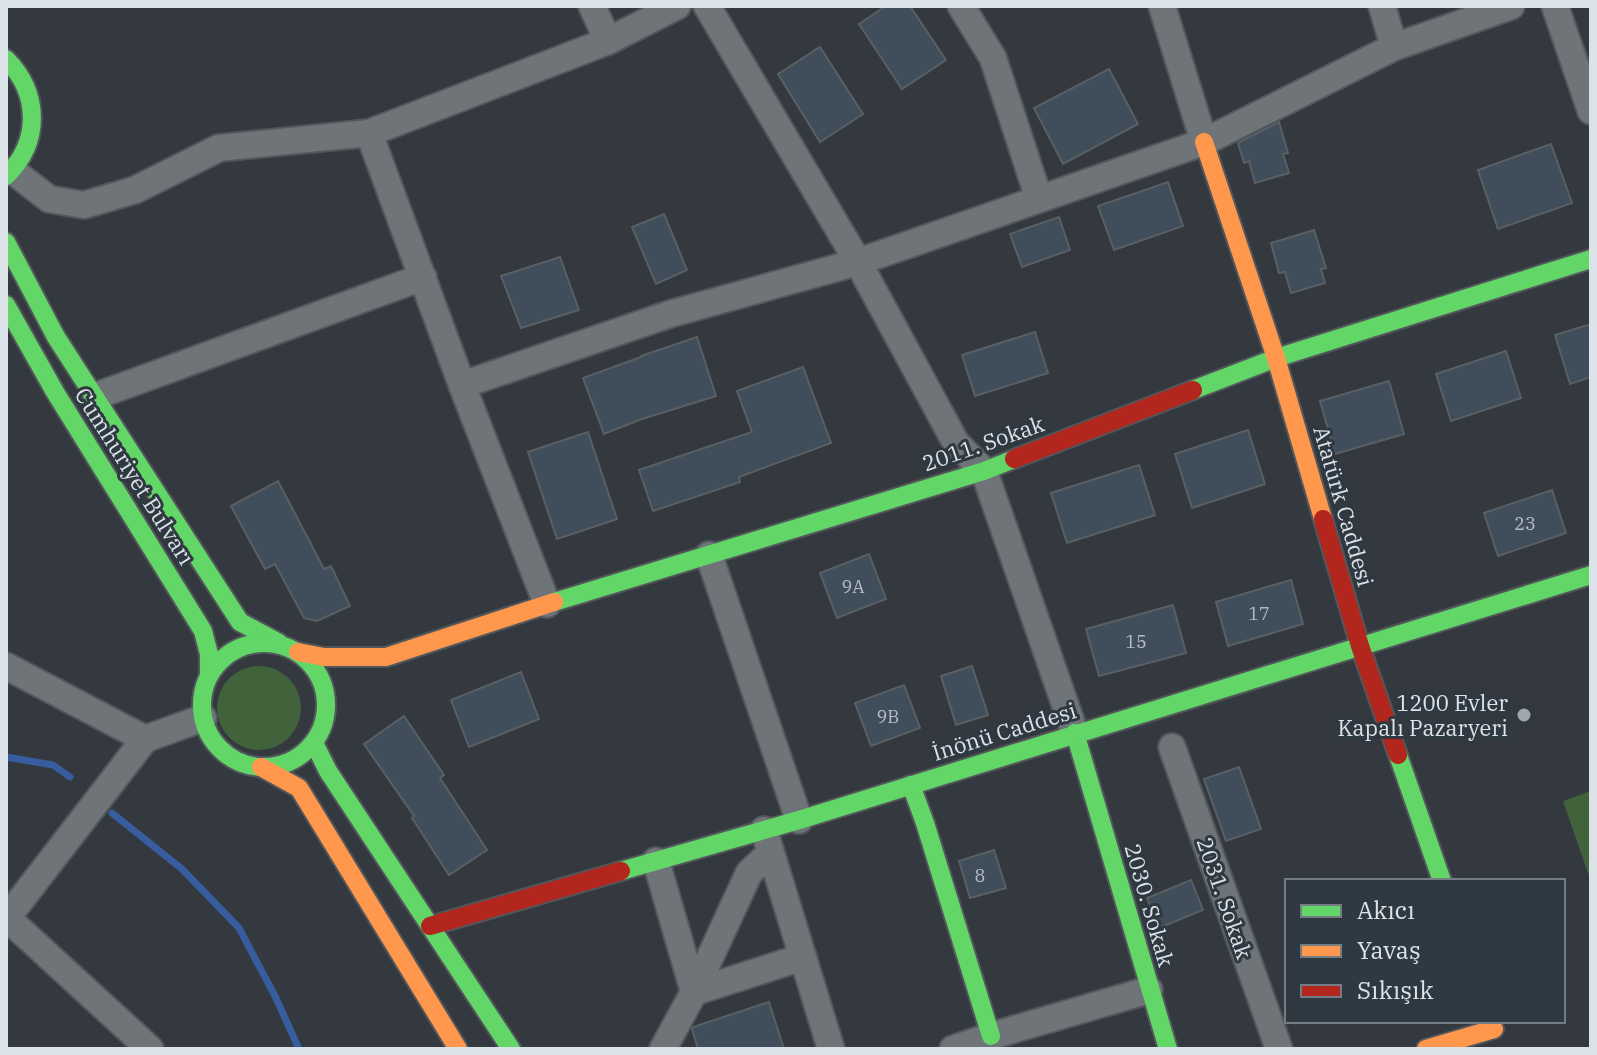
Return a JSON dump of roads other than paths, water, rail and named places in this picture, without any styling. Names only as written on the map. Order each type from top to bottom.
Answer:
[{"type":"street","points":[[592,6],[608,41]]},
{"type":"street","points":[[6,59],[21,75],[31,99],[33,125],[27,150],[9,174],[49,199],[84,205],[135,190],[219,148],[369,133],[608,41],[677,6]]},
{"type":"street","points":[[707,6],[858,262],[956,443],[984,471],[1075,733]]},
{"type":"street","points":[[961,6],[993,58],[1039,199]]},
{"type":"street","points":[[1162,6],[1204,142]]},
{"type":"street","points":[[1382,6],[1394,47]]},
{"type":"street","points":[[462,385],[670,314],[858,262],[1204,142],[1394,47],[1511,6]]},
{"type":"street","points":[[1555,6],[1591,111]]},
{"type":"street","points":[[369,133],[547,604]]},
{"type":"street","name":"Atatürk Caddesi","points":[[1204,142],[1276,358],[1360,646],[1441,879]]},
{"type":"street","points":[[6,242],[56,337],[240,622],[298,652],[324,657],[386,657]]},
{"type":"street","name":"2011. Sokak","points":[[386,657],[547,604],[984,471],[1276,358],[1591,259]]},
{"type":"street","points":[[96,396],[423,277]]},
{"type":"street","name":"Cumhuriyet Bulvarı","points":[[6,305],[55,392],[203,631],[209,654],[209,676]]},
{"type":"street","points":[[709,555],[799,820]]},
{"type":"street","name":"İnönü Caddesi","points":[[430,926],[656,861],[767,842],[799,820],[1591,575]]},
{"type":"street","points":[[279,643],[258,642],[238,648],[221,660],[209,676],[202,696],[203,718],[211,737],[224,752],[241,763],[261,767],[281,765],[300,757],[314,743],[341,694]]},
{"type":"street","points":[[298,652],[313,666],[323,684],[327,704],[324,724]]},
{"type":"street","points":[[363,675],[386,657]]},
{"type":"street","points":[[6,666],[145,739]]},
{"type":"street","points":[[150,1049],[6,918],[145,739],[203,718]]},
{"type":"street","name":"2030. Sokak","points":[[1075,733],[1168,1049]]},
{"type":"street","points":[[314,743],[328,771],[511,1049]]},
{"type":"street","name":"2031. Sokak","points":[[1172,747],[1279,1049]]},
{"type":"street","points":[[261,767],[299,788],[458,1049]]},
{"type":"street","points":[[911,785],[991,1036]]},
{"type":"street","points":[[767,842],[831,1049]]},
{"type":"street","points":[[663,1049],[767,842]]},
{"type":"street","points":[[656,861],[694,992]]},
{"type":"street","points":[[694,992],[803,957]]},
{"type":"street","points":[[953,1049],[1149,990]]},
{"type":"street","points":[[1426,1049],[1492,1025],[1500,1049]]},
{"type":"waterway","points":[[6,757],[53,765],[70,777]]},
{"type":"waterway","points":[[112,813],[182,869],[239,928],[299,1049]]},
{"type":"place","name":"1200 Evler Kapalı Pazaryeri","points":[[1524,715]]}]
